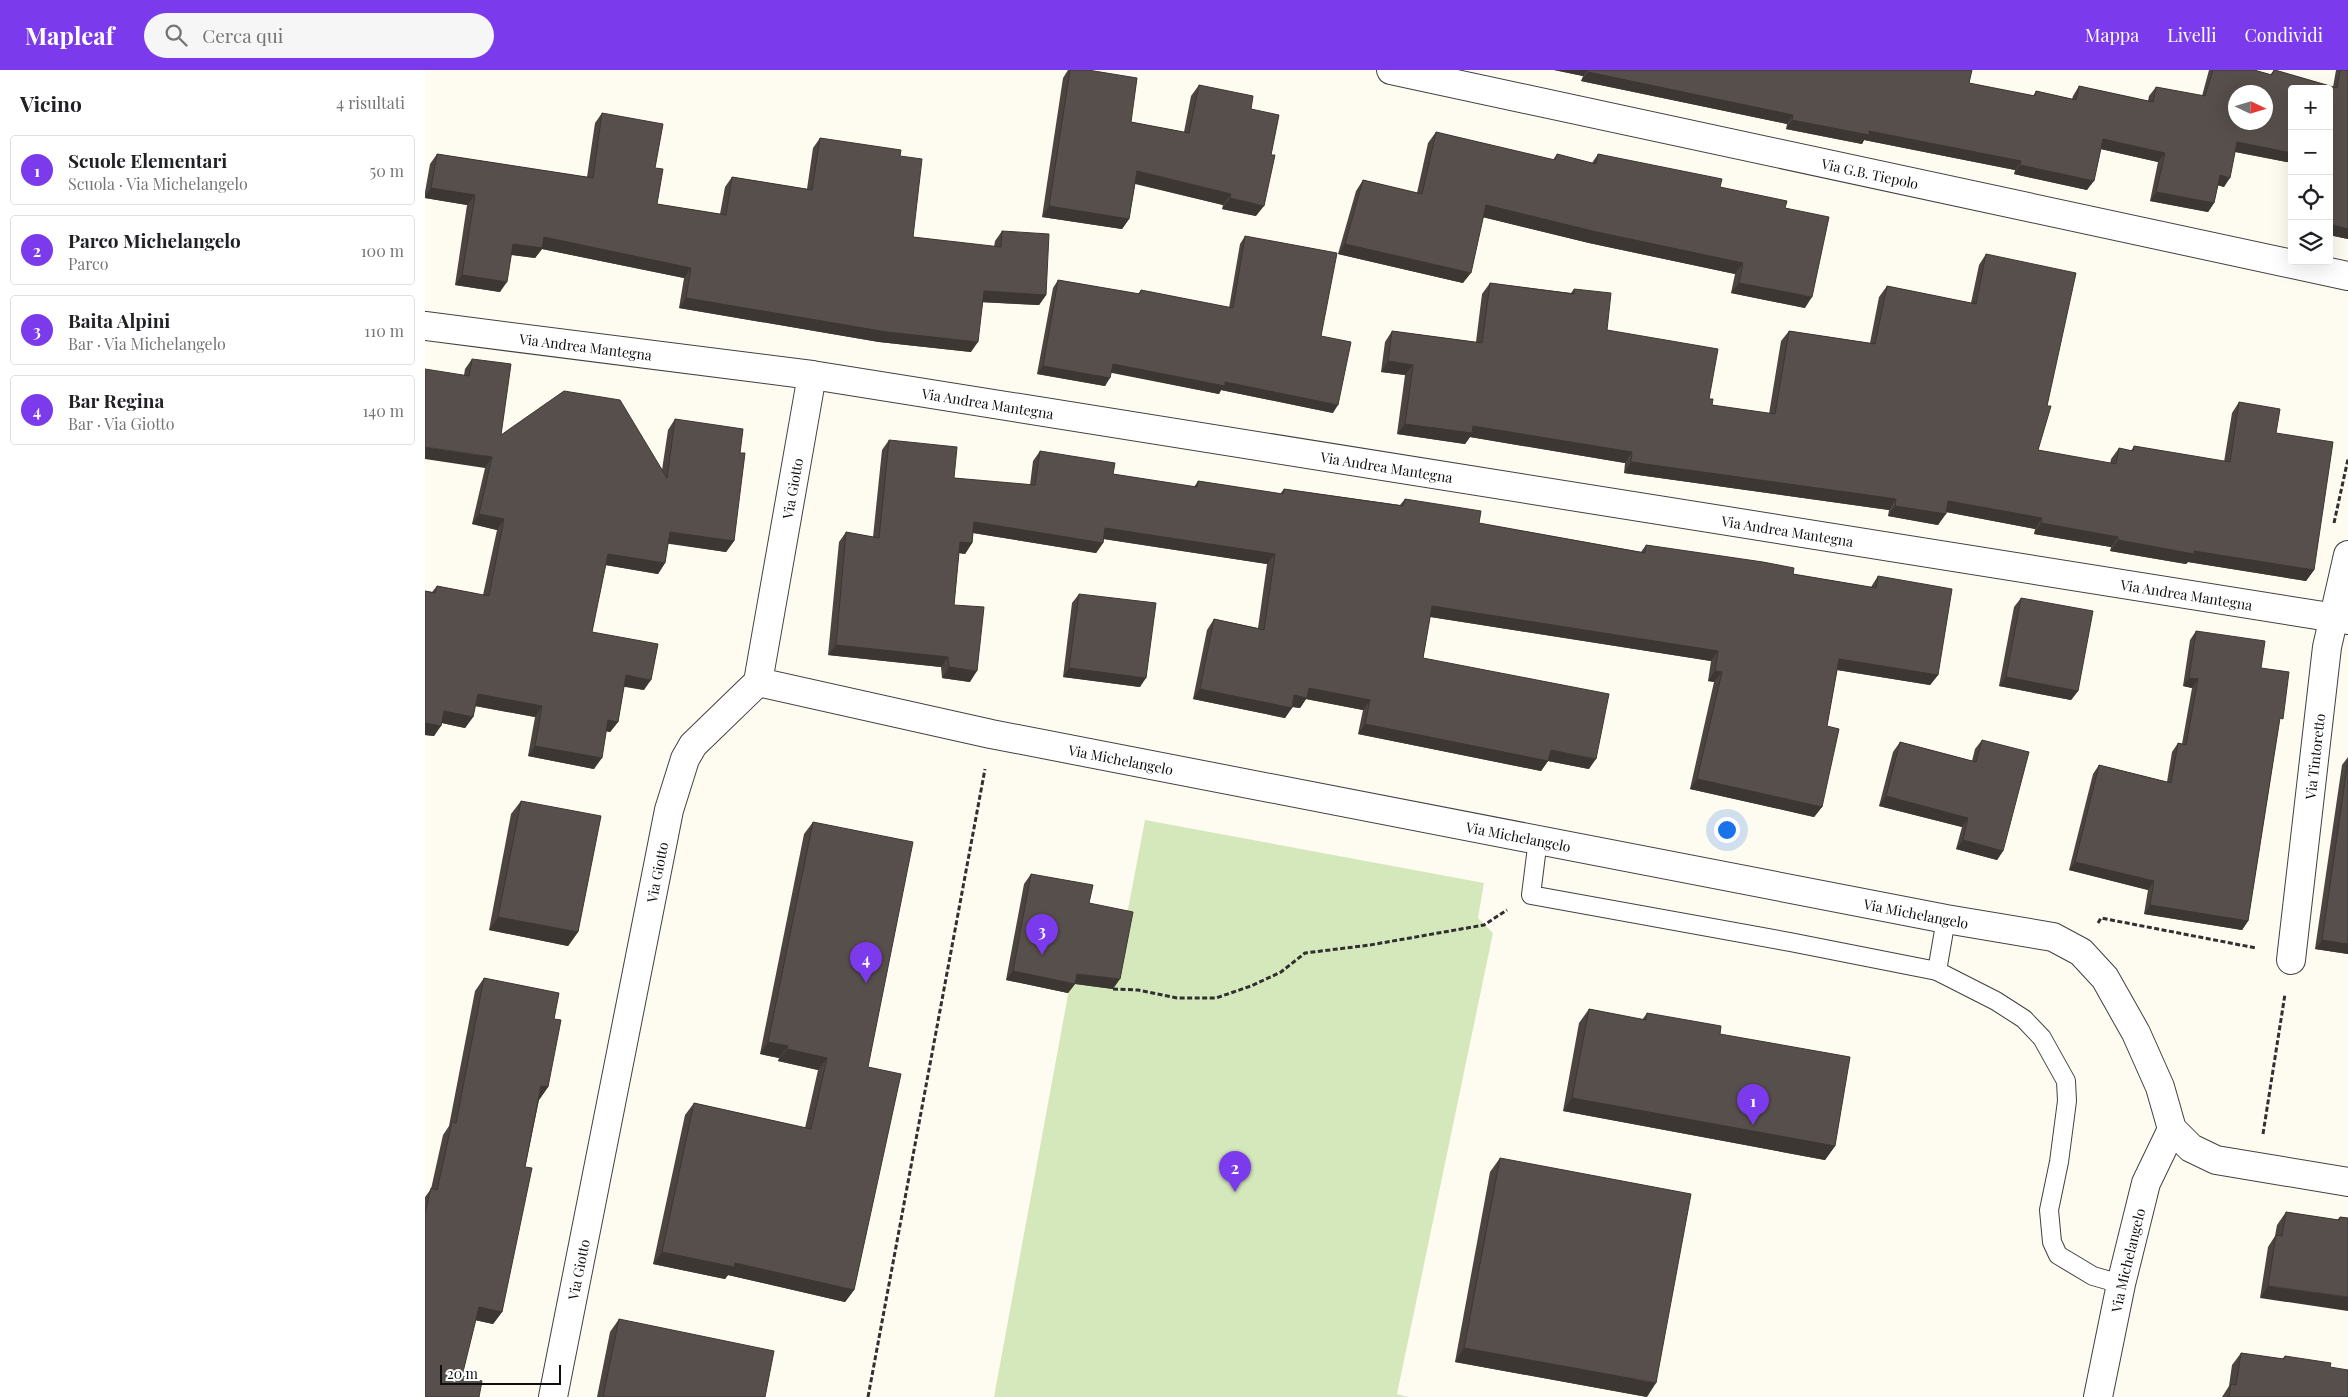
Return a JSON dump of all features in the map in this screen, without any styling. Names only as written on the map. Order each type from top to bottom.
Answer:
[{"type":"street","name":"Via G.B. Tiepolo","points":[[1391,70],[2348,276]]},
{"type":"street","name":"Via Andrea Mantegna","points":[[425,326],[811,375],[2341,619]]},
{"type":"street","name":"Via Giotto","points":[[553,1397],[669,810],[685,759],[693,745],[758,682],[811,375]]},
{"type":"street","name":"Via Tintoretto","points":[[2291,960],[2327,647],[2341,619],[2348,555]]},
{"type":"street","name":"Via Michelangelo","points":[[758,682],[991,734],[1946,919],[2053,937],[2081,952],[2105,978],[2136,1033],[2161,1087],[2172,1129],[2146,1183],[2121,1284],[2097,1397]]},
{"type":"street","points":[[2172,1129],[2191,1148],[2216,1160],[2348,1182]]},
{"type":"lane","points":[[1538,839],[1531,895],[1937,971],[1995,1001],[2024,1019],[2042,1038],[2066,1081],[2067,1102],[2059,1162],[2049,1210],[2052,1242],[2057,1255],[2093,1276],[2121,1284]]},
{"type":"lane","points":[[1937,971],[1946,919]]},
{"type":"path","points":[[868,1397],[991,734]]},
{"type":"path","points":[[1113,989],[1138,990],[1177,998],[1216,998],[1251,986],[1281,972],[1305,953],[1370,945],[1484,924],[1531,895]]},
{"type":"path","points":[[2081,952],[2101,918],[2255,948],[2291,960],[2258,1166]]},
{"type":"green space","points":[[1145,820],[1484,883],[1478,918],[1493,933],[1397,1394],[1409,1397],[994,1397],[1070,984],[1113,988]]},
{"type":"building","points":[[1070,70],[1088,70],[1137,78],[1131,122],[1189,133],[1199,85],[1253,96],[1251,109],[1279,115],[1271,155],[1275,155],[1264,206],[1230,198],[1231,194],[1137,171],[1129,219],[1049,206]]},
{"type":"building","points":[[1588,70],[1972,70],[1969,83],[2035,96],[2036,91],[2076,100],[2079,86],[2153,102],[2156,87],[2205,96],[2213,70],[2254,70],[2272,75],[2275,70],[2327,85],[2288,85],[2288,152],[2237,142],[2230,178],[2220,175],[2214,203],[2156,192],[2165,153],[2103,139],[2094,181],[2020,165],[2021,161],[1869,131],[1869,135],[1792,120],[1793,115],[1588,72]]},
{"type":"building","points":[[2340,70],[2348,70],[2348,229],[2333,225],[2333,87],[2337,88]]},
{"type":"building","points":[[602,113],[663,124],[655,168],[663,169],[657,204],[726,215],[732,177],[812,190],[820,138],[901,150],[900,156],[922,159],[913,237],[1001,247],[1002,231],[1049,234],[1046,295],[984,291],[978,342],[887,332],[686,298],[691,268],[544,237],[542,248],[513,244],[507,282],[462,275],[475,195],[431,188],[437,154],[593,178]]},
{"type":"building","points":[[1436,132],[1555,160],[1557,154],[1596,164],[1598,154],[1722,179],[1720,187],[1787,201],[1785,208],[1829,217],[1812,297],[1739,283],[1743,263],[1597,232],[1486,205],[1471,273],[1345,244],[1363,180],[1422,194]]},
{"type":"building","points":[[1245,236],[1337,253],[1321,336],[1351,342],[1338,405],[1225,382],[1225,386],[1113,364],[1110,378],[1043,366],[1058,280],[1140,294],[1141,290],[1233,308]]},
{"type":"building","points":[[1986,254],[2076,273],[2047,406],[2051,406],[2038,450],[2116,464],[2119,448],[2133,451],[2134,446],[2230,462],[2239,402],[2280,409],[2276,433],[2333,442],[2314,570],[2194,551],[2194,554],[2118,540],[2118,537],[2041,523],[2042,518],[1948,501],[1946,514],[1895,506],[1896,499],[1631,462],[1632,452],[1473,426],[1472,433],[1405,424],[1413,365],[1388,361],[1392,331],[1482,343],[1490,283],[1574,294],[1574,289],[1611,293],[1607,330],[1718,349],[1709,399],[1713,399],[1712,405],[1775,414],[1789,331],[1875,344],[1887,286],[1976,304]]},
{"type":"building","points":[[472,359],[511,364],[501,435],[564,391],[620,400],[667,478],[675,419],[743,429],[740,453],[745,453],[734,541],[670,532],[665,563],[608,554],[592,632],[658,644],[651,680],[626,675],[618,722],[608,720],[602,758],[535,746],[542,706],[478,694],[473,717],[444,711],[441,726],[425,723],[425,591],[435,593],[437,586],[489,596],[504,519],[479,514],[492,457],[425,447],[425,369],[469,376]]},
{"type":"building","points":[[889,440],[957,447],[954,478],[1035,485],[1040,451],[1115,463],[1113,474],[1197,487],[1198,481],[1283,494],[1284,489],[1403,506],[1405,499],[1481,511],[1479,523],[1645,553],[1646,545],[1763,562],[1794,568],[1793,574],[1876,588],[1878,576],[1952,589],[1938,675],[1839,659],[1827,726],[1839,729],[1822,807],[1697,779],[1722,672],[1715,671],[1718,651],[1432,606],[1423,658],[1609,694],[1596,759],[1551,750],[1548,761],[1365,724],[1370,700],[1309,688],[1307,698],[1294,695],[1292,708],[1200,689],[1214,619],[1264,630],[1275,554],[1105,528],[1103,543],[974,522],[972,543],[960,542],[954,605],[984,607],[977,671],[949,667],[948,657],[836,645],[846,532],[879,538]]},
{"type":"building","points":[[1079,594],[1156,603],[1146,678],[1069,668]]},
{"type":"building","points":[[2021,598],[2093,611],[2078,691],[2006,677]]},
{"type":"building","points":[[2196,631],[2265,641],[2261,668],[2289,672],[2283,719],[2280,718],[2248,921],[2150,905],[2154,881],[2075,862],[2099,765],[2171,783],[2178,743],[2186,745],[2198,679],[2189,678]]},
{"type":"building","points":[[1982,740],[2029,752],[2003,851],[1963,840],[1968,818],[1886,796],[1900,742],[1976,762]]},
{"type":"building","points":[[2348,760],[2348,944],[2322,940]]},
{"type":"building","points":[[521,801],[601,816],[578,932],[498,917]]},
{"type":"building","points":[[813,822],[913,842],[868,1067],[901,1074],[854,1290],[735,1263],[734,1267],[662,1252],[694,1103],[811,1129],[827,1058],[787,1049],[788,1046],[768,1042]]},
{"type":"building","points":[[1031,874],[1093,885],[1089,903],[1133,912],[1120,979],[1077,974],[1075,984],[1013,971]]},
{"type":"building","points":[[484,978],[559,993],[554,1019],[561,1020],[548,1087],[541,1086],[525,1167],[532,1168],[502,1312],[479,1307],[462,1376],[482,1381],[479,1397],[425,1397],[425,1214],[431,1188],[437,1190],[452,1122],[456,1123]]},
{"type":"building","points":[[1589,1009],[1646,1020],[1647,1013],[1721,1026],[1720,1034],[1850,1057],[1835,1146],[1572,1098]]},
{"type":"building","points":[[1500,1158],[1691,1194],[1656,1383],[1464,1348]]},
{"type":"building","points":[[2286,1212],[2339,1220],[2340,1217],[2348,1218],[2348,1297],[2268,1286],[2276,1235],[2282,1236]]},
{"type":"building","points":[[619,1319],[774,1351],[765,1397],[603,1397]]},
{"type":"building","points":[[2241,1353],[2284,1359],[2285,1356],[2331,1363],[2330,1367],[2348,1370],[2348,1397],[2229,1397],[2231,1384],[2236,1385]]},
{"type":"place","name":"Baita Alpini","points":[[1042,955]]},
{"type":"place","name":"Bar Regina","points":[[866,983]]},
{"type":"place","name":"Scuole Elementari","points":[[1753,1125]]},
{"type":"place","name":"Parco Michelangelo","points":[[1235,1192]]}]
